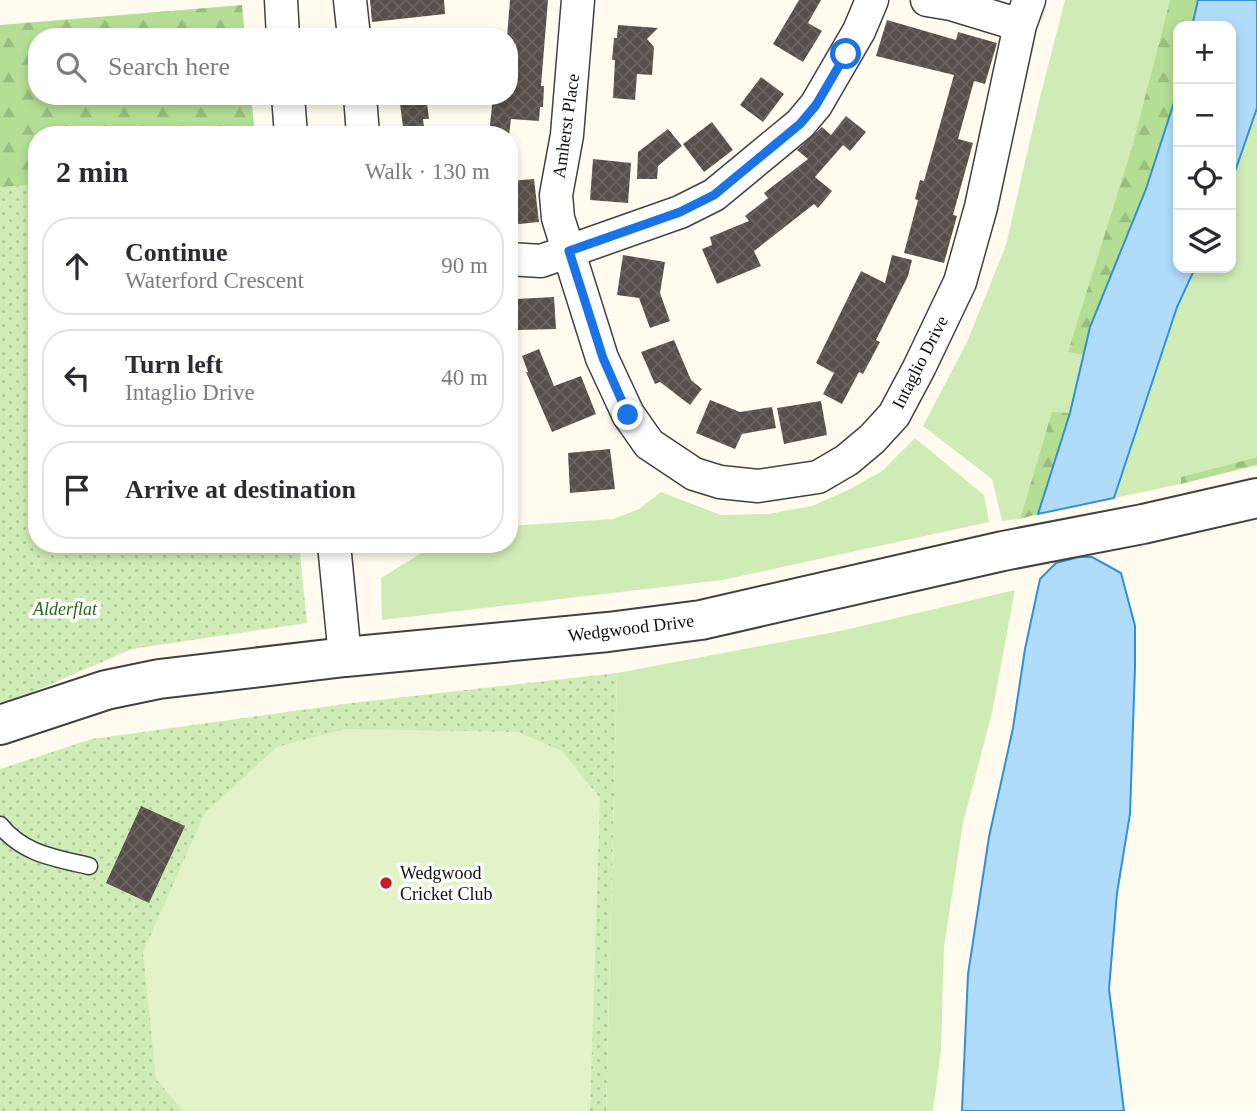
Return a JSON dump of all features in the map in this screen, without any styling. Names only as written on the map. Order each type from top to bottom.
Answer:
[{"type":"street","points":[[281,0],[283,28]]},
{"type":"street","points":[[350,0],[353,28]]},
{"type":"street","name":"Amherst Place","points":[[569,251],[558,218],[556,195],[567,135],[579,0]]},
{"type":"street","points":[[518,260],[541,261],[707,200],[800,124],[816,105],[859,31],[872,0]]},
{"type":"street","points":[[927,0],[1024,13]]},
{"type":"street","name":"Intaglio Drive","points":[[569,251],[603,358],[628,415],[649,444],[694,474],[720,482],[758,486],[818,477],[847,460],[872,439],[894,415],[960,282],[981,207],[1024,13]]},
{"type":"street","points":[[289,105],[290,126]]},
{"type":"street","points":[[361,105],[362,126]]},
{"type":"street","name":"Wedgwood Drive","points":[[0,725],[106,690],[159,679],[701,620],[1003,551],[1143,524],[1257,498]]},
{"type":"street","points":[[335,553],[345,657]]},
{"type":"lane","points":[[0,825],[38,855],[89,866]]},
{"type":"green space","points":[[1065,0],[1170,0],[1132,147],[1069,352],[1083,355],[1070,413],[1052,413],[1020,519],[1002,521],[992,479],[923,426],[967,342],[1006,245]]},
{"type":"green space","points":[[1170,0],[1198,0],[1193,21],[1173,21],[1173,105],[1146,189],[1090,327],[1083,355],[1068,352],[1132,147]]},
{"type":"green space","points":[[242,5],[244,28],[28,28],[28,105],[252,105],[254,126],[28,126],[28,328],[0,333],[0,25]]},
{"type":"green space","points":[[1257,108],[1257,457],[1181,477],[1181,484],[1114,498],[1177,307],[1193,273],[1236,273],[1236,169]]},
{"type":"green space","name":"Alderflat","points":[[28,185],[28,553],[300,553],[307,623],[132,649],[0,706],[0,187]]},
{"type":"green space","points":[[1052,412],[1070,413],[1038,514],[1020,519]]},
{"type":"green space","points":[[915,438],[984,495],[989,522],[723,580],[382,620],[381,578],[421,553],[518,553],[518,525],[613,519],[639,509],[661,492],[721,515],[768,514],[812,506],[882,471]]},
{"type":"green space","points":[[1257,457],[1257,465],[1181,484],[1181,477]]},
{"type":"green space","points":[[1015,590],[992,713],[963,823],[944,947],[941,1050],[933,1111],[606,1111],[617,673],[845,630]]},
{"type":"green space","name":"Wedgwood Cricket Club","points":[[617,673],[606,1111],[0,1111],[0,769],[92,739],[352,703]]},
{"type":"green space","name":"Wedgwood Cricket Club","points":[[345,729],[518,732],[562,751],[600,798],[590,1111],[183,1111],[156,1079],[143,952],[205,813],[277,747]]},
{"type":"water","points":[[1198,0],[1257,0],[1257,108],[1236,169],[1236,21],[1193,21]]},
{"type":"water","points":[[1173,105],[1173,273],[1193,273],[1177,307],[1114,498],[1038,514],[1070,413],[1090,327],[1146,189]]},
{"type":"water","points":[[1079,557],[1092,557],[1121,573],[1135,626],[1130,814],[1117,893],[1109,989],[1124,1111],[962,1111],[968,974],[989,837],[1013,728],[1025,649],[1040,579],[1056,563]]},
{"type":"building","points":[[370,0],[444,0],[445,14],[372,22]]},
{"type":"building","points":[[510,0],[548,0],[541,86],[544,86],[543,107],[540,107],[539,121],[511,119],[510,126],[490,126],[492,105],[518,105],[518,28],[508,28]]},
{"type":"building","points":[[799,0],[821,0],[808,23],[822,31],[803,62],[773,44]]},
{"type":"building","points":[[887,20],[956,40],[958,32],[997,43],[985,84],[974,81],[958,139],[973,143],[953,215],[957,216],[944,263],[904,253],[918,200],[915,199],[920,180],[924,181],[954,75],[876,56]]},
{"type":"building","points":[[618,25],[658,28],[647,39],[654,47],[652,75],[637,74],[635,100],[613,98],[615,60],[612,60]]},
{"type":"building","points":[[761,77],[784,94],[763,122],[740,105]]},
{"type":"building","points":[[400,105],[427,105],[429,119],[423,119],[424,126],[403,126]]},
{"type":"building","points":[[846,116],[866,132],[850,151],[843,145],[815,177],[832,191],[818,208],[814,204],[754,251],[761,266],[717,284],[702,249],[712,245],[710,237],[749,221],[745,216],[768,198],[764,193],[808,159],[797,150],[822,127],[831,135]]},
{"type":"building","points":[[712,122],[733,150],[704,172],[683,144]]},
{"type":"building","points":[[668,129],[682,146],[658,166],[657,179],[637,179],[638,152]]},
{"type":"building","points":[[593,159],[631,163],[628,203],[590,200]]},
{"type":"building","points":[[534,179],[539,222],[518,224],[518,180]]},
{"type":"building","points":[[623,255],[665,262],[660,293],[670,321],[650,328],[639,298],[617,295]]},
{"type":"building","points":[[892,255],[912,260],[908,276],[876,340],[880,342],[863,374],[859,372],[842,404],[823,394],[834,373],[816,363],[861,271],[885,283]]},
{"type":"building","points":[[554,297],[556,329],[518,330],[518,299]]},
{"type":"building","points":[[674,340],[691,380],[702,389],[690,405],[660,382],[655,384],[641,352]]},
{"type":"building","points":[[539,349],[554,386],[581,376],[596,414],[552,432],[526,372],[522,356]]},
{"type":"building","points":[[710,400],[740,412],[772,407],[776,428],[742,434],[735,449],[696,433]]},
{"type":"building","points":[[821,401],[827,435],[784,444],[777,408]]},
{"type":"building","points":[[610,449],[615,489],[570,493],[568,453]]},
{"type":"building","points":[[141,806],[185,826],[149,903],[106,883]]},
{"type":"place","name":"Wedgwood Cricket Club","points":[[386,883]]},
{"type":"route","points":[[628,415],[603,358],[569,251],[707,200],[800,124],[816,105],[846,54]]}]
